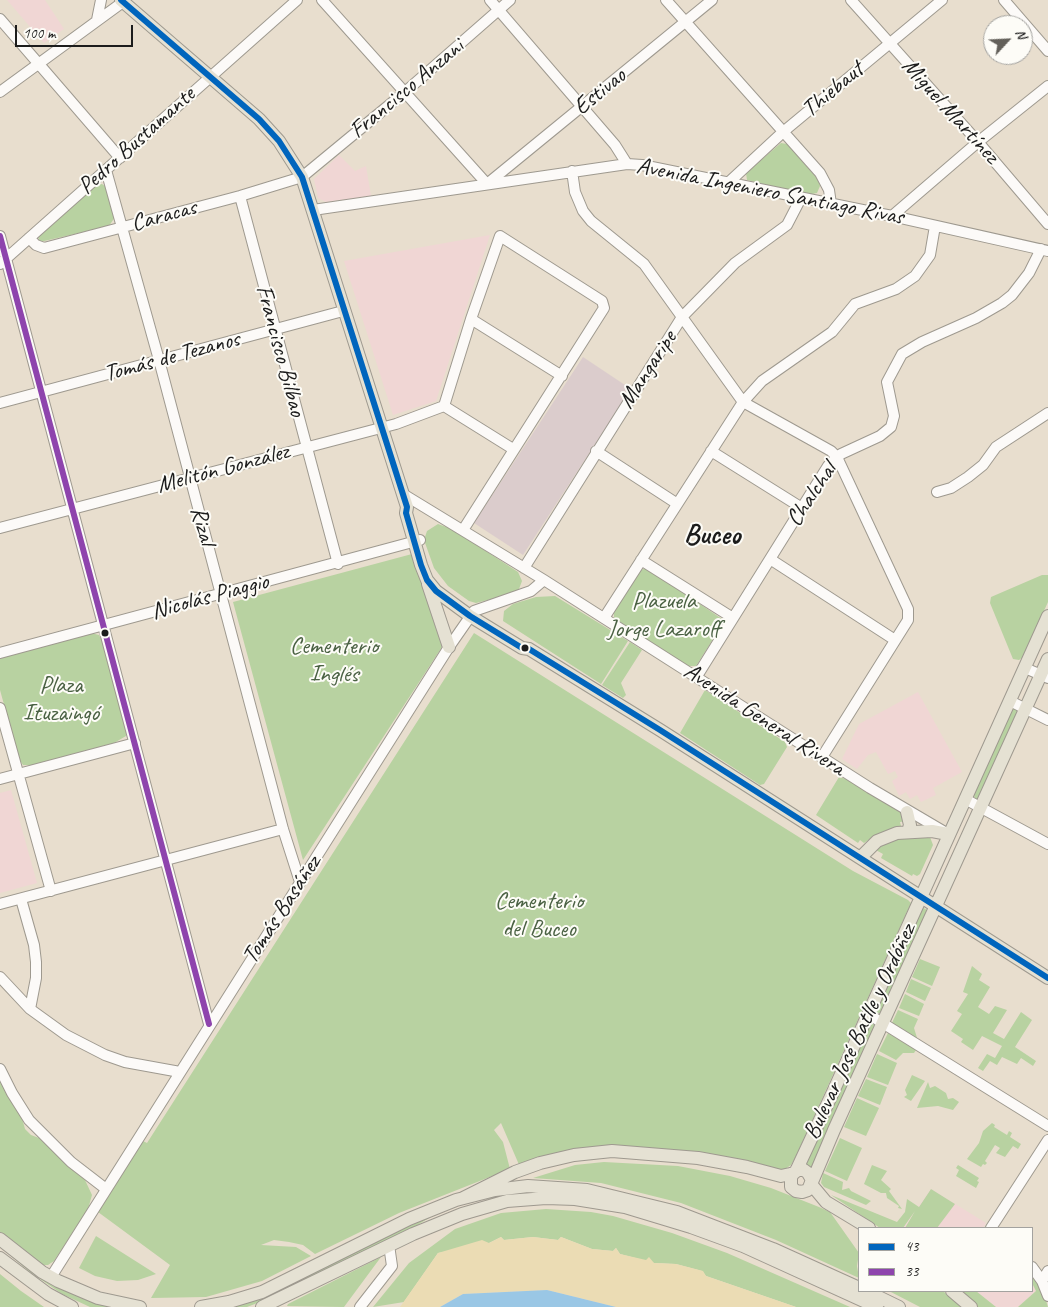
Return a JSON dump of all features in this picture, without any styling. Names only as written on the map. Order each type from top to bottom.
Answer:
[{"type":"main road","points":[[122,1],[259,119],[279,141],[302,176],[380,428],[407,507],[412,512],[427,580],[448,647]]},
{"type":"main road","points":[[417,541],[440,585],[472,613]]},
{"type":"main road","points":[[427,580],[445,599],[525,642],[529,649],[861,856],[1048,978]]},
{"type":"main road","name":"Bulevar José Batlle y Ordóñez","points":[[794,1173],[1048,616]]},
{"type":"main road","name":"Bulevar José Batlle y Ordóñez","points":[[812,1183],[882,1024],[1026,709],[1045,677],[1048,659]]},
{"type":"main road","points":[[908,812],[910,825],[908,832]]},
{"type":"main road","points":[[861,856],[877,841],[908,832],[932,831],[948,834]]},
{"type":"main road","points":[[201,1307],[229,1302],[262,1292],[409,1219],[463,1198],[528,1167],[592,1152],[627,1151],[663,1154],[738,1165],[781,1176],[798,1170],[806,1171],[826,1202],[867,1227]]},
{"type":"main road","points":[[413,1234],[422,1225],[437,1216],[494,1197],[518,1176],[541,1167],[571,1160],[612,1156],[661,1158],[745,1172],[796,1191],[806,1191],[812,1183]]},
{"type":"main road","points":[[794,1173],[790,1184],[796,1191]]},
{"type":"main road","points":[[463,1198],[504,1188],[528,1186],[587,1190],[652,1205],[746,1238],[858,1288]]},
{"type":"main road","points":[[262,1307],[413,1234],[482,1207],[507,1201],[546,1198],[603,1203],[646,1212],[727,1240],[877,1307]]},
{"type":"main road","points":[[0,1239],[51,1277],[98,1298],[140,1307]]},
{"type":"main road","points":[[0,1258],[48,1294],[72,1307]]},
{"type":"main road","points":[[868,1292],[899,1307]]},
{"type":"main road","points":[[953,1292],[970,1307]]},
{"type":"street","points":[[97,20],[101,0]]},
{"type":"street","name":"Pedro Bustamante","points":[[3,261],[298,0]]},
{"type":"street","points":[[322,0],[486,184]]},
{"type":"street","points":[[490,0],[615,145],[626,164]]},
{"type":"street","name":"Francisco Anzani","points":[[302,176],[405,92],[510,0]]},
{"type":"street","points":[[666,0],[823,178],[831,204]]},
{"type":"street","name":"Estivao","points":[[486,184],[712,0]]},
{"type":"street","name":"Miguel Martínez","points":[[851,0],[978,142],[1048,224]]},
{"type":"street","name":"Thiebaut","points":[[728,183],[783,132],[942,0]]},
{"type":"street","points":[[1004,0],[1048,51]]},
{"type":"street","points":[[0,92],[122,1]]},
{"type":"street","points":[[0,19],[120,158]]},
{"type":"street","points":[[892,216],[978,142],[1048,86]]},
{"type":"street","name":"Avenida Ingeniero Santiago Rivas","points":[[313,210],[572,170],[626,164],[642,165],[892,216],[1044,250]]},
{"type":"street","name":"Rizal","points":[[106,170],[159,360],[284,829],[300,882]]},
{"type":"street","points":[[572,170],[575,192],[583,211],[591,221],[644,264],[743,402],[831,451],[837,457],[891,570],[909,614],[895,640],[822,757]]},
{"type":"street","name":"Caracas","points":[[29,238],[36,245],[44,248],[240,196],[302,176]]},
{"type":"street","name":"Francisco Bilbao","points":[[240,196],[274,330],[338,564]]},
{"type":"street","name":"Mangaripe","points":[[524,568],[682,317],[735,263],[787,225],[801,198]]},
{"type":"street","points":[[604,618],[676,502],[743,402],[762,381],[832,332],[855,304],[896,289],[915,276],[930,255],[935,226]]},
{"type":"street","points":[[0,236],[3,261],[104,626],[209,1024]]},
{"type":"street","points":[[463,530],[604,308],[602,301],[500,236],[471,319],[444,406],[513,449]]},
{"type":"street","name":"Chalchal","points":[[697,676],[828,466],[837,457],[880,436],[891,427],[894,416],[887,382],[902,354],[922,342],[976,318],[1002,303],[1012,295],[1044,250]]},
{"type":"street","name":"Tomás de Tezanos","points":[[0,403],[343,311]]},
{"type":"street","points":[[471,319],[562,376]]},
{"type":"street","name":"Melitón González","points":[[0,528],[396,424],[444,406]]},
{"type":"street","points":[[937,492],[951,488],[968,477],[983,466],[996,447],[1048,413]]},
{"type":"street","points":[[596,451],[676,502]]},
{"type":"street","points":[[711,451],[802,508]]},
{"type":"street","name":"Avenida General Rivera","points":[[403,494],[697,676],[908,812],[948,834]]},
{"type":"street","name":"Nicolás Piaggio","points":[[0,653],[220,593],[338,564],[417,541]]},
{"type":"street","points":[[770,559],[895,640]]},
{"type":"street","points":[[641,560],[733,618]]},
{"type":"street","points":[[472,613],[531,591],[544,580]]},
{"type":"street","name":"Tomás Basáñez","points":[[51,1277],[448,647],[472,613]]},
{"type":"street","points":[[1025,668],[1045,677]]},
{"type":"street","points":[[1010,701],[1048,720]]},
{"type":"street","points":[[0,708],[51,891]]},
{"type":"street","points":[[0,779],[135,743]]},
{"type":"street","points":[[965,799],[1048,844]]},
{"type":"street","points":[[0,904],[284,829]]},
{"type":"street","points":[[21,899],[34,945],[36,962],[36,978],[30,1009]]},
{"type":"street","points":[[0,977],[5,991],[66,1035],[105,1055],[146,1067],[180,1072]]},
{"type":"street","points":[[868,1014],[1048,1126]]},
{"type":"street","points":[[0,1069],[29,1120],[71,1162],[106,1189]]},
{"type":"street","points":[[992,1227],[1048,1140]]},
{"type":"street","points":[[360,1307],[392,1266],[389,1245]]},
{"type":"street","points":[[1033,1268],[1042,1281],[1048,1296]]},
{"type":"street","points":[[1042,1281],[1048,1271]]},
{"type":"street","points":[[48,1294],[64,1307]]},
{"type":"shaded area","points":[[7,0],[45,0],[64,29],[44,43]]},
{"type":"shaded area","points":[[339,155],[355,171],[366,166],[371,196],[326,202],[318,198],[314,179]]},
{"type":"shaded area","points":[[490,235],[436,401],[393,415],[344,261]]},
{"type":"shaded area","points":[[583,357],[631,389],[523,555],[474,523]]},
{"type":"shaded area","points":[[918,692],[962,772],[933,788],[936,795],[921,802],[917,795],[910,799],[906,792],[899,796],[892,781],[898,777],[895,771],[888,774],[876,752],[868,755],[857,769],[842,759],[859,724]]},
{"type":"shaded area","points":[[11,790],[37,883],[0,893],[0,793]]},
{"type":"shaded area","points":[[931,1189],[986,1223],[984,1227],[904,1227]]},
{"type":"shaded area","points":[[1033,1285],[1036,1291],[1018,1307],[996,1307],[977,1292],[1033,1292]]},
{"type":"green space","points":[[781,143],[787,144],[818,179],[820,186],[817,193],[807,195],[747,180],[746,173]]},
{"type":"green space","points":[[102,184],[106,187],[115,217],[109,226],[40,242],[38,237],[96,185]]},
{"type":"green space","points":[[438,524],[452,529],[518,572],[522,581],[519,589],[515,593],[476,603],[469,601],[448,586],[434,568],[424,540],[427,531]]},
{"type":"green space","name":"Cementerio Inglés","points":[[412,554],[442,647],[303,860],[233,602]]},
{"type":"green space","name":"Plazuela Jorge Lazaroff","points":[[648,569],[722,619],[722,625],[696,666],[686,666],[614,619],[614,611],[640,570]]},
{"type":"green space","points":[[1042,575],[1048,575],[1048,602],[1023,657],[1019,660],[1013,659],[990,603],[991,597]]},
{"type":"green space","points":[[555,596],[628,641],[601,684],[503,621],[504,611],[513,604],[536,597]]},
{"type":"green space","name":"Plaza Ituzaingó","points":[[91,633],[99,635],[102,641],[127,732],[126,736],[114,743],[32,765],[23,765],[19,759],[0,690],[0,658]]},
{"type":"green space","name":"Cementerio del Buceo","points":[[474,633],[853,871],[911,903],[796,1156],[791,1165],[782,1171],[690,1152],[654,1148],[606,1147],[520,1167],[501,1123],[494,1130],[503,1142],[510,1169],[399,1213],[315,1254],[303,1245],[289,1242],[274,1240],[261,1245],[296,1247],[311,1256],[262,1281],[206,1297],[151,1298],[170,1265],[98,1212],[143,1141],[147,1143]]},
{"type":"green space","points":[[630,642],[642,650],[621,683],[626,695],[623,698],[602,685]]},
{"type":"green space","points":[[705,690],[785,742],[787,747],[764,784],[760,785],[680,733]]},
{"type":"green space","points":[[1012,708],[1019,710],[978,799],[976,799],[973,795]]},
{"type":"green space","points":[[839,777],[846,779],[900,812],[907,821],[900,822],[901,826],[877,834],[864,843],[860,840],[858,843],[816,815]]},
{"type":"green space","points":[[899,837],[930,837],[933,845],[920,874],[917,876],[913,874],[912,876],[881,858],[883,854],[874,849]]},
{"type":"green space","points":[[922,907],[927,910],[880,1013],[877,1013],[875,1010]]},
{"type":"green space","points":[[920,959],[940,967],[932,986],[912,977]]},
{"type":"green space","points":[[972,966],[982,974],[979,980],[990,987],[978,1007],[989,1014],[995,1006],[1007,1010],[993,1033],[1004,1039],[1021,1012],[1032,1020],[1015,1047],[1036,1061],[1033,1066],[1021,1058],[1017,1064],[1002,1057],[997,1065],[990,1061],[983,1071],[978,1068],[987,1054],[995,1058],[1002,1046],[982,1036],[973,1050],[961,1042],[963,1039],[951,1031],[962,1014],[957,1011],[968,994],[963,992]]},
{"type":"green space","points":[[911,979],[931,988],[925,1001],[906,992]]},
{"type":"green space","points":[[905,994],[924,1004],[919,1016],[899,1008]]},
{"type":"green space","points":[[898,1010],[918,1019],[914,1028],[918,1041],[891,1025]]},
{"type":"green space","points":[[870,1023],[876,1025],[812,1172],[800,1166]]},
{"type":"green space","points":[[888,1033],[916,1050],[914,1053],[903,1053],[896,1060],[879,1051]]},
{"type":"green space","points":[[877,1054],[897,1063],[888,1085],[867,1077]]},
{"type":"green space","points":[[912,1075],[925,1081],[911,1101],[904,1097],[907,1095],[905,1090]]},
{"type":"green space","points":[[0,1079],[22,1118],[25,1129],[31,1135],[39,1138],[85,1180],[92,1195],[88,1209],[54,1261],[48,1265],[43,1265],[0,1232]]},
{"type":"green space","points":[[866,1079],[887,1087],[880,1105],[858,1096]]},
{"type":"green space","points":[[928,1082],[930,1088],[935,1086],[946,1093],[948,1099],[953,1098],[959,1102],[953,1110],[938,1106],[917,1108]]},
{"type":"green space","points":[[857,1098],[879,1108],[866,1136],[844,1127]]},
{"type":"green space","points":[[992,1123],[995,1125],[994,1127],[1007,1135],[1009,1131],[1012,1133],[1010,1137],[1021,1144],[1018,1149],[1013,1146],[1005,1157],[996,1153],[1000,1148],[995,1145],[985,1161],[987,1163],[981,1167],[967,1159],[979,1143],[983,1131]]},
{"type":"green space","points":[[840,1138],[862,1148],[847,1181],[825,1171]]},
{"type":"green space","points":[[604,1162],[678,1166],[730,1176],[771,1188],[819,1207],[830,1212],[858,1252],[858,1278],[776,1240],[681,1203],[601,1183],[533,1178],[575,1165]]},
{"type":"green space","points":[[872,1165],[887,1171],[881,1180],[891,1189],[889,1191],[902,1209],[898,1208],[899,1206],[887,1198],[886,1193],[881,1193],[864,1184]]},
{"type":"green space","points":[[958,1165],[979,1178],[976,1188],[956,1176],[959,1170],[956,1168]]},
{"type":"green space","points":[[823,1173],[843,1182],[842,1190],[849,1188],[851,1191],[871,1201],[866,1205],[824,1187],[821,1183]]},
{"type":"green space","points":[[931,1189],[955,1204],[938,1227],[906,1227],[915,1211],[904,1227],[879,1227],[831,1195],[897,1222],[905,1212],[907,1199],[919,1207]]},
{"type":"green space","points":[[465,1203],[436,1214],[402,1234],[273,1297],[247,1307],[234,1307],[253,1301],[398,1229],[438,1212]]},
{"type":"green space","points":[[546,1209],[591,1212],[613,1216],[672,1233],[727,1253],[850,1307],[796,1307],[706,1276],[702,1271],[676,1264],[654,1263],[620,1254],[616,1248],[613,1251],[592,1249],[561,1237],[558,1240],[533,1237],[504,1240],[501,1237],[489,1243],[438,1253],[404,1302],[373,1307],[409,1263],[455,1229],[501,1213]]},
{"type":"green space","points":[[96,1236],[156,1274],[138,1280],[117,1281],[95,1276],[79,1268]]},
{"type":"green space","points":[[0,1247],[53,1286],[109,1307],[90,1307],[62,1294],[30,1272]]},
{"type":"green space","points":[[381,1257],[344,1307],[287,1306],[288,1304]]},
{"type":"green space","points":[[0,1274],[21,1291],[44,1307],[0,1307]]},
{"type":"green space","points":[[1033,1275],[1044,1294],[1048,1307],[1018,1307],[1036,1291],[1033,1285]]},
{"type":"green space","points":[[891,1292],[944,1292],[961,1307],[920,1307]]},
{"type":"green space","points":[[961,1292],[977,1292],[996,1307],[978,1307]]},
{"type":"sand","points":[[501,1237],[504,1240],[533,1237],[558,1240],[561,1237],[592,1249],[613,1251],[616,1248],[620,1254],[646,1260],[649,1257],[654,1263],[676,1264],[703,1271],[706,1276],[796,1307],[616,1307],[547,1290],[463,1294],[440,1307],[400,1307],[438,1253],[482,1240],[489,1243]]},
{"type":"water","points":[[547,1290],[616,1307],[440,1307],[463,1294]]},
{"type":"transit line","name":"43","points":[[121,0],[259,119],[279,141],[302,177],[407,507],[406,513],[421,565],[427,580],[436,591],[470,616],[522,648],[529,649],[660,730],[1048,978]]},
{"type":"transit line","name":"33","points":[[0,236],[209,1024]]},
{"type":"district","name":"Buceo","points":[[712,535]]}]
